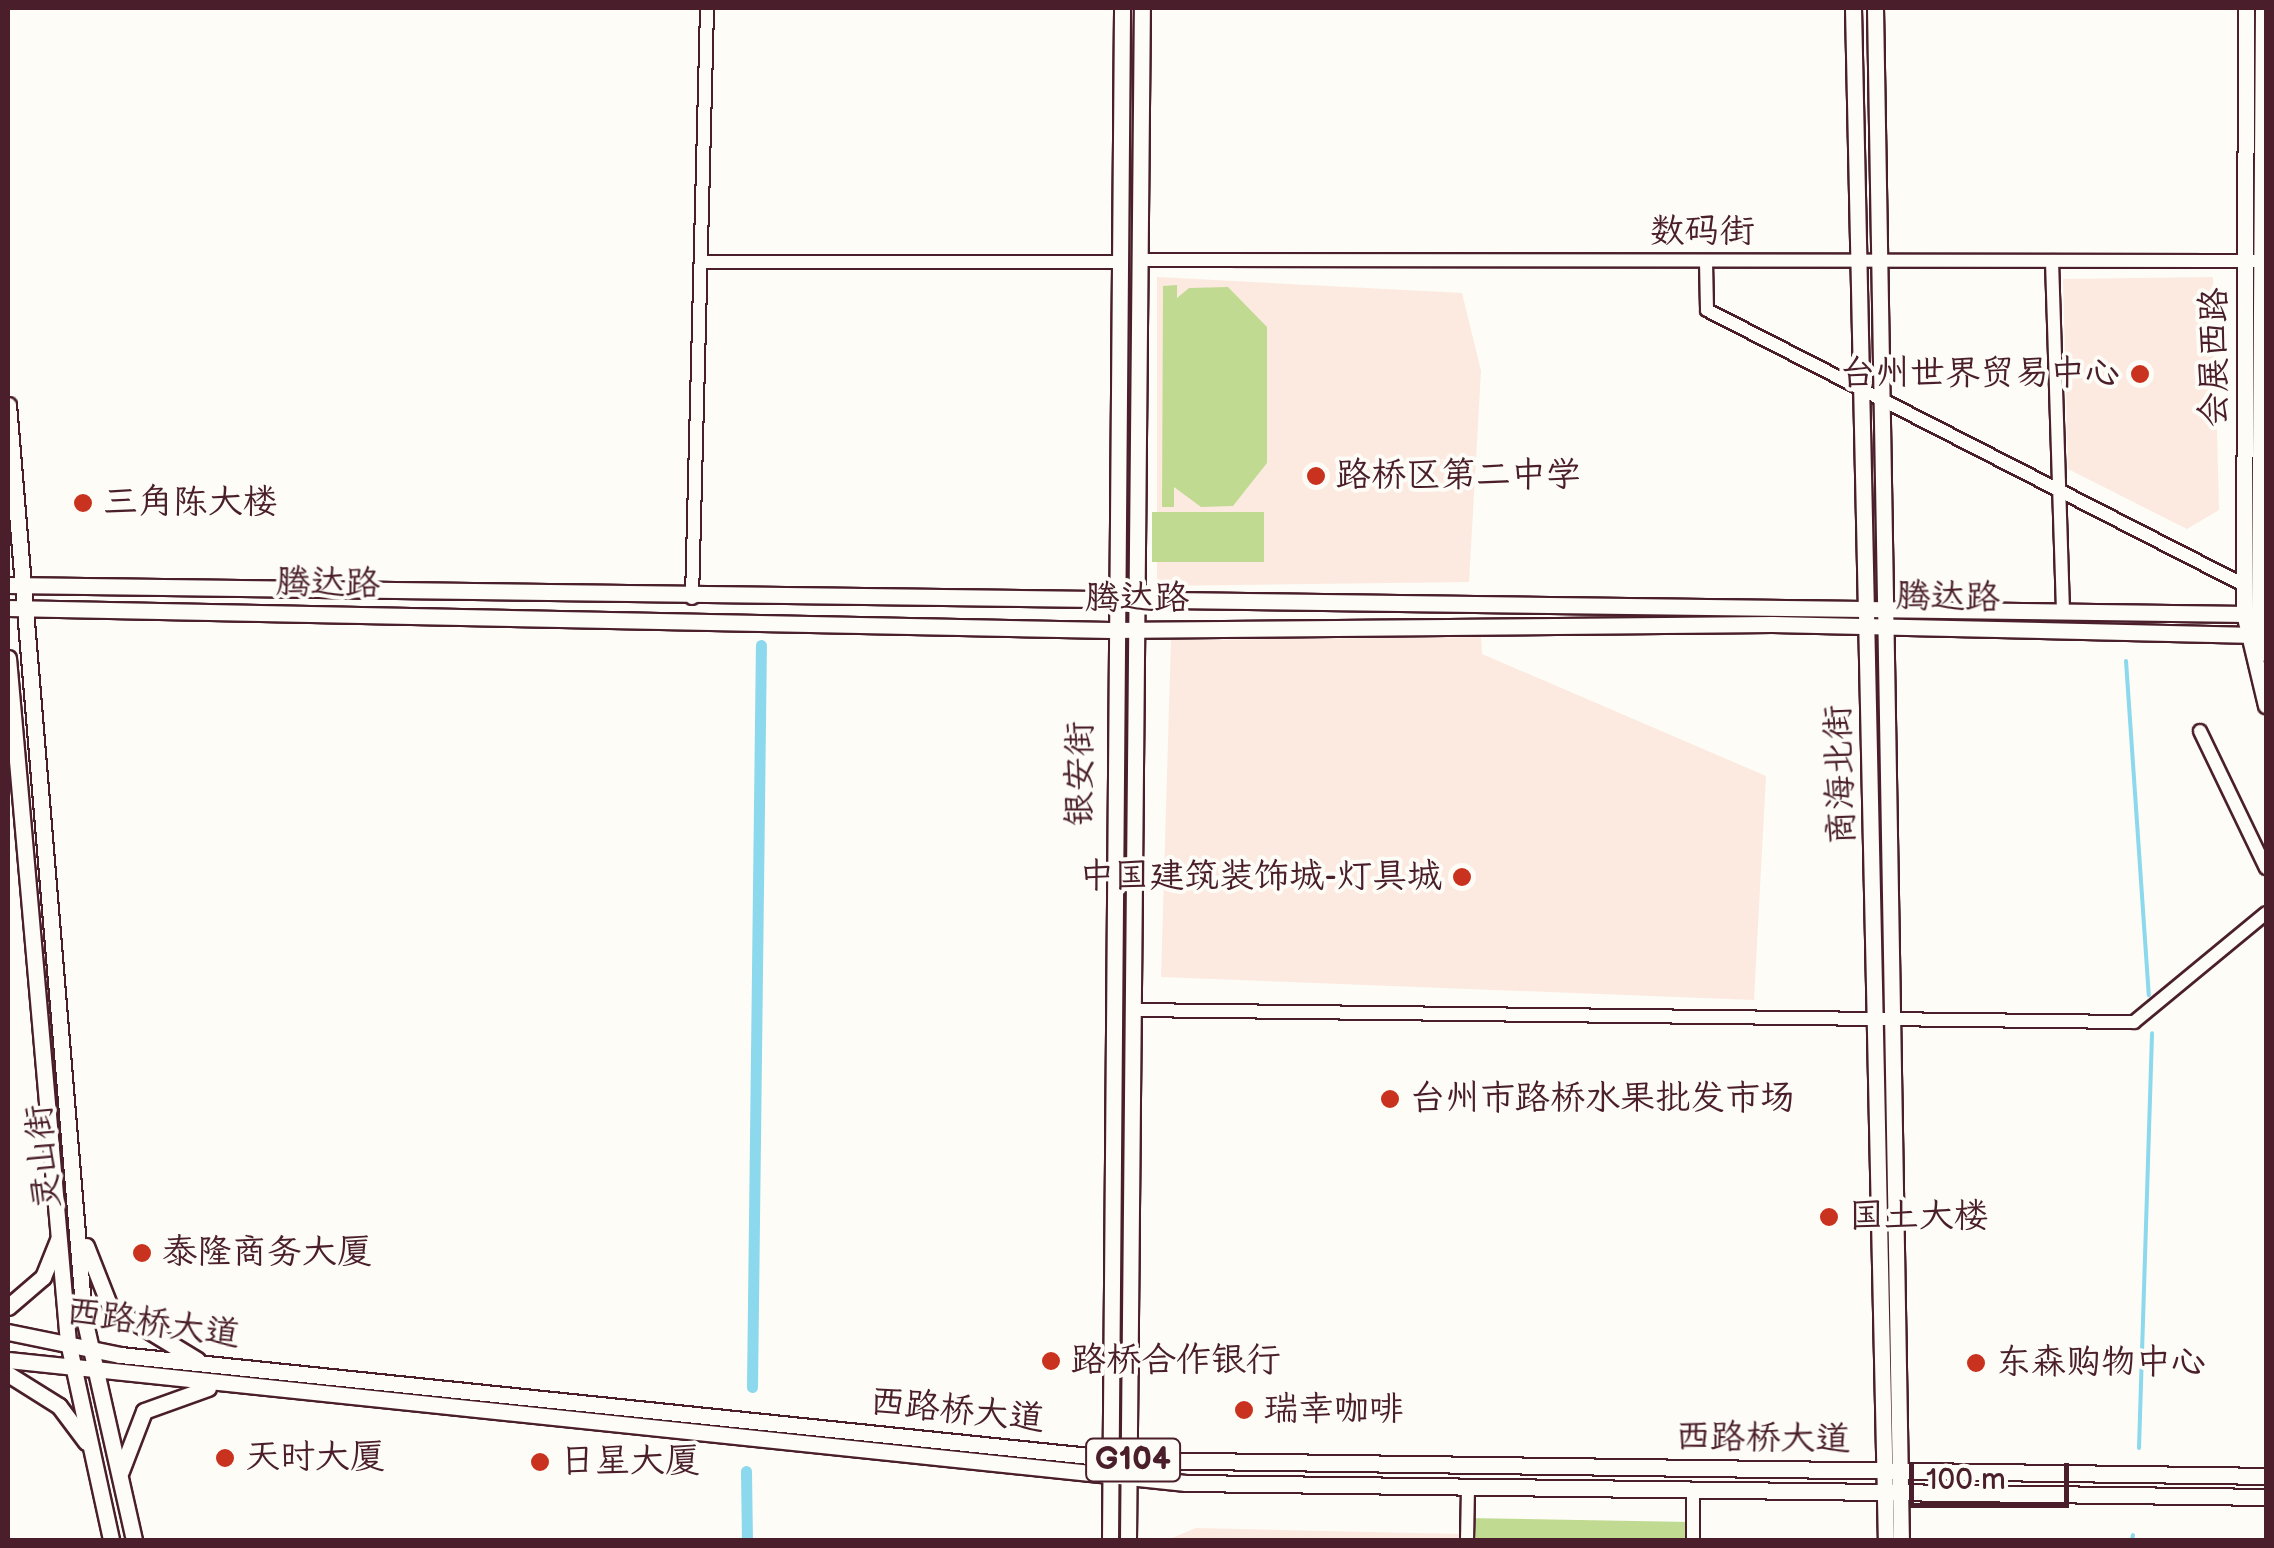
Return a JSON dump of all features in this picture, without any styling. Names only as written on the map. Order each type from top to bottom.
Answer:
[{"type":"main road","name":"银安街","points":[[1110,1540],[1111,630],[1122,262],[1122,8]]},
{"type":"main road","name":"银安街","points":[[1128,1540],[1133,629],[1142,260],[1142,8]]},
{"type":"main road","name":"商海北街","points":[[1853,8],[1866,626],[1885,1021]]},
{"type":"main road","name":"商海北街","points":[[1876,8],[1886,262],[1885,1021],[1893,1471],[1886,1540]]},
{"type":"main road","name":"会展西路","points":[[2246,8],[2256,614],[2266,704]]},
{"type":"main road","name":"会展西路","points":[[2256,614],[2244,585],[2263,8]]},
{"type":"main road","name":"灵山街","points":[[8,405],[90,1350],[134,1540]]},
{"type":"main road","name":"腾达路","points":[[8,585],[1134,604],[1866,605],[2256,614]]},
{"type":"main road","name":"腾达路","points":[[8,608],[1111,630],[1866,626],[2259,635]]},
{"type":"main road","name":"会展西路","points":[[2259,635],[2266,653]]},
{"type":"main road","name":"灵山街","points":[[8,658],[68,1342],[111,1540]]},
{"type":"main road","points":[[81,1234],[110,1307],[204,1364]]},
{"type":"main road","points":[[8,1307],[42,1277],[60,1237]]},
{"type":"main road","name":"西路桥大道","points":[[8,1332],[68,1342],[90,1350],[204,1364],[1127,1460],[2266,1476]]},
{"type":"main road","name":"西路桥大道","points":[[8,1360],[73,1372],[208,1387],[1127,1477],[1468,1486],[2266,1497]]},
{"type":"main road","points":[[12,1378],[59,1406],[90,1448]]},
{"type":"main road","points":[[120,1480],[144,1411],[208,1387]]},
{"type":"main road","points":[[1893,1492],[1901,1540]]},
{"type":"street","points":[[692,598],[707,8]]},
{"type":"street","name":"数码街","points":[[1142,260],[2253,261]]},
{"type":"street","points":[[2052,261],[2063,610]]},
{"type":"street","points":[[701,262],[1122,262]]},
{"type":"street","points":[[1706,262],[1707,310],[2060,487],[2244,585]]},
{"type":"street","points":[[2200,731],[2266,868]]},
{"type":"street","points":[[1132,1010],[2134,1022],[2266,913]]},
{"type":"street","points":[[1467,1540],[1468,1486]]},
{"type":"street","points":[[1692,1489],[1693,1540]]},
{"type":"shaded area","name":"路桥区第二中学","points":[[1157,277],[1462,293],[1481,371],[1469,582],[1157,586]]},
{"type":"shaded area","name":"台州世界贸易中心","points":[[2213,277],[2219,510],[2187,529],[2068,469],[2063,279]]},
{"type":"shaded area","name":"中国建筑装饰城-灯具城","points":[[1481,637],[1482,654],[1766,776],[1754,1000],[1161,977],[1171,640]]},
{"type":"shaded area","points":[[1196,1528],[1460,1534],[1460,1540],[1167,1540]]},
{"type":"green space","points":[[1177,285],[1177,298],[1189,288],[1228,287],[1267,327],[1267,463],[1233,506],[1201,507],[1174,487],[1174,507],[1162,507],[1163,286]]},
{"type":"green space","points":[[1152,512],[1264,512],[1264,562],[1152,562]]},
{"type":"green space","points":[[1464,1518],[1690,1522],[1690,1540],[1464,1540]]},
{"type":"waterway","points":[[752,1387],[761,645]]},
{"type":"waterway","points":[[2126,661],[2149,995]]},
{"type":"waterway","points":[[2139,1448],[2152,1033]]},
{"type":"waterway","points":[[746,1471],[747,1540]]},
{"type":"waterway","points":[[2132,1540],[2133,1535]]},
{"type":"place","name":"台州世界贸易中心","points":[[2140,374]]},
{"type":"place","name":"路桥区第二中学","points":[[1316,476]]},
{"type":"place","name":"三角陈大楼","points":[[83,503]]},
{"type":"place","name":"中国建筑装饰城-灯具城","points":[[1462,877]]},
{"type":"place","name":"台州市路桥水果批发市场","points":[[1390,1099]]},
{"type":"place","name":"国土大楼","points":[[1829,1217]]},
{"type":"place","name":"泰隆商务大厦","points":[[142,1253]]},
{"type":"place","name":"路桥合作银行","points":[[1051,1361]]},
{"type":"place","name":"东森购物中心","points":[[1976,1363]]},
{"type":"place","name":"瑞幸咖啡","points":[[1244,1410]]},
{"type":"place","name":"天时大厦","points":[[225,1458]]},
{"type":"place","name":"日星大厦","points":[[540,1462]]}]
